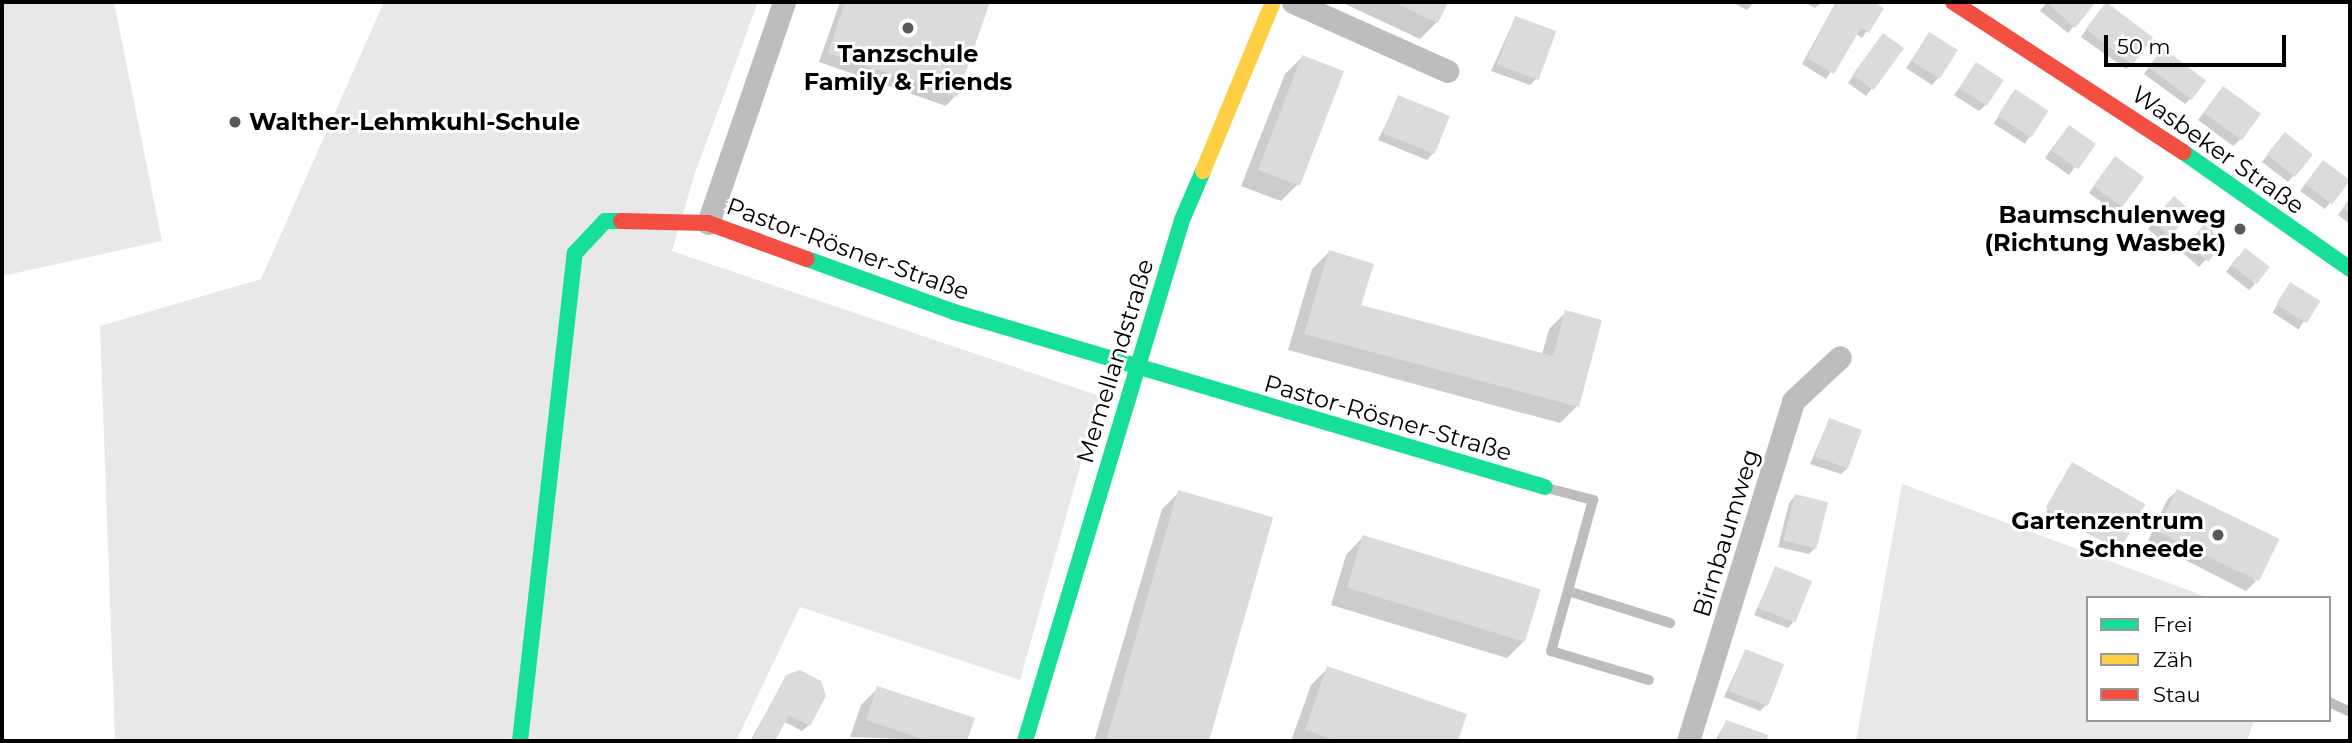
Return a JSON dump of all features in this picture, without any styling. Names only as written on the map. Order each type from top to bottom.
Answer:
[{"type":"street","points":[[708,223],[784,2]]},
{"type":"street","name":"Memellandstraße","points":[[1025,741],[1135,368],[1182,220],[1273,2]]},
{"type":"street","points":[[1293,2],[1447,71]]},
{"type":"street","name":"Wasbeker Straße","points":[[1953,2],[2109,101],[2350,269]]},
{"type":"street","name":"Pastor-Rösner-Straße","points":[[520,741],[575,253],[605,222],[708,223],[954,312],[1135,368],[1545,487]]},
{"type":"street","name":"Birnbaumweg","points":[[1688,741],[1793,401],[1840,357]]},
{"type":"lane","points":[[1545,487],[1593,500],[1551,651],[1649,680]]},
{"type":"lane","points":[[1568,591],[1670,623]]},
{"type":"lane","points":[[2331,703],[2350,712]]},
{"type":"shaded area","points":[[2,2],[114,2],[162,241],[2,276]]},
{"type":"shaded area","points":[[384,2],[758,2],[694,176],[672,251],[1100,396],[1020,680],[800,607],[736,741],[115,741],[100,326],[261,279]]},
{"type":"shaded area","points":[[1902,484],[2204,596],[2086,596],[2086,722],[2253,722],[2247,741],[1856,741]]},
{"type":"building","name":"Tanzschule Family & Friends","points":[[845,2],[990,2],[957,97],[828,53]]},
{"type":"building","points":[[1393,2],[1448,2],[1438,23]]},
{"type":"building","points":[[1836,2],[1873,2],[1884,8],[1869,33],[1861,28],[1834,74],[1807,58]]},
{"type":"building","points":[[2046,2],[2096,2],[2075,28]]},
{"type":"building","points":[[2106,2],[2153,38],[2133,65],[2086,29]]},
{"type":"building","points":[[1515,16],[1556,31],[1539,80],[1497,65]]},
{"type":"building","points":[[1929,32],[1958,50],[1940,79],[1911,61]]},
{"type":"building","points":[[1883,33],[1904,48],[1873,90],[1852,75]]},
{"type":"building","points":[[2163,48],[2206,80],[2192,100],[2149,67]]},
{"type":"building","points":[[1302,55],[1344,71],[1300,186],[1258,170]]},
{"type":"building","points":[[1976,62],[2004,80],[1987,106],[1959,88]]},
{"type":"building","points":[[2223,86],[2261,114],[2242,140],[2204,113]]},
{"type":"building","points":[[2015,89],[2049,111],[2031,138],[1998,116]]},
{"type":"building","points":[[1398,95],[1450,116],[1435,154],[1383,133]]},
{"type":"building","points":[[2069,125],[2096,144],[2078,169],[2051,150]]},
{"type":"building","points":[[2285,132],[2313,155],[2295,177],[2267,155]]},
{"type":"building","points":[[2115,156],[2144,177],[2122,207],[2093,186]]},
{"type":"building","points":[[2323,160],[2350,180],[2332,204],[2305,184]]},
{"type":"building","points":[[2174,196],[2192,212],[2170,237],[2152,221]]},
{"type":"building","points":[[2350,198],[2350,213],[2343,207]]},
{"type":"building","points":[[2205,223],[2226,240],[2208,262],[2187,245]]},
{"type":"building","points":[[2245,248],[2270,267],[2257,284],[2232,266]]},
{"type":"building","points":[[1329,250],[1374,264],[1361,305],[1553,356],[1565,310],[1602,320],[1579,407],[1304,334]]},
{"type":"building","points":[[2290,282],[2321,301],[2307,323],[2276,304]]},
{"type":"building","points":[[1829,418],[1862,430],[1848,468],[1815,457]]},
{"type":"building","points":[[2072,462],[2146,504],[2119,550],[2046,508]]},
{"type":"building","name":"Gartenzentrum Schneede","points":[[2177,489],[2279,539],[2259,581],[2156,531]]},
{"type":"building","points":[[1178,490],[1273,517],[1209,741],[1106,741]]},
{"type":"building","points":[[1795,494],[1828,502],[1816,549],[1783,541]]},
{"type":"building","points":[[1363,535],[1541,589],[1525,642],[1347,588]]},
{"type":"building","points":[[1775,566],[1812,581],[1795,623],[1758,608]]},
{"type":"building","points":[[1745,649],[1784,664],[1768,706],[1729,691]]},
{"type":"building","points":[[1327,666],[1467,714],[1458,741],[1338,741],[1305,730]]},
{"type":"building","points":[[800,670],[821,681],[826,696],[810,726],[789,715],[775,741],[752,739],[786,675]]},
{"type":"building","points":[[877,686],[975,718],[967,741],[929,741],[866,720]]},
{"type":"building","points":[[1726,720],[1768,735],[1766,741],[1718,741]]},
{"type":"traffic: fast","points":[[2183,152],[2350,269]]},
{"type":"traffic: fast","points":[[1025,741],[1182,220],[1203,171]]},
{"type":"traffic: fast","points":[[520,741],[575,253],[605,221],[621,221]]},
{"type":"traffic: fast","points":[[807,259],[954,312],[1545,487]]},
{"type":"traffic: slow","points":[[1203,171],[1273,2]]},
{"type":"traffic: jam","points":[[1953,2],[2183,152]]},
{"type":"traffic: jam","points":[[621,221],[708,223],[807,259]]},
{"type":"place","name":"Tanzschule Family & Friends","points":[[908,28]]},
{"type":"place","name":"Walther-Lehmkuhl-Schule","points":[[235,122]]},
{"type":"place","name":"Baumschulenweg (Richtung Wasbek)","points":[[2240,229]]},
{"type":"place","name":"Gartenzentrum Schneede","points":[[2218,535]]}]
